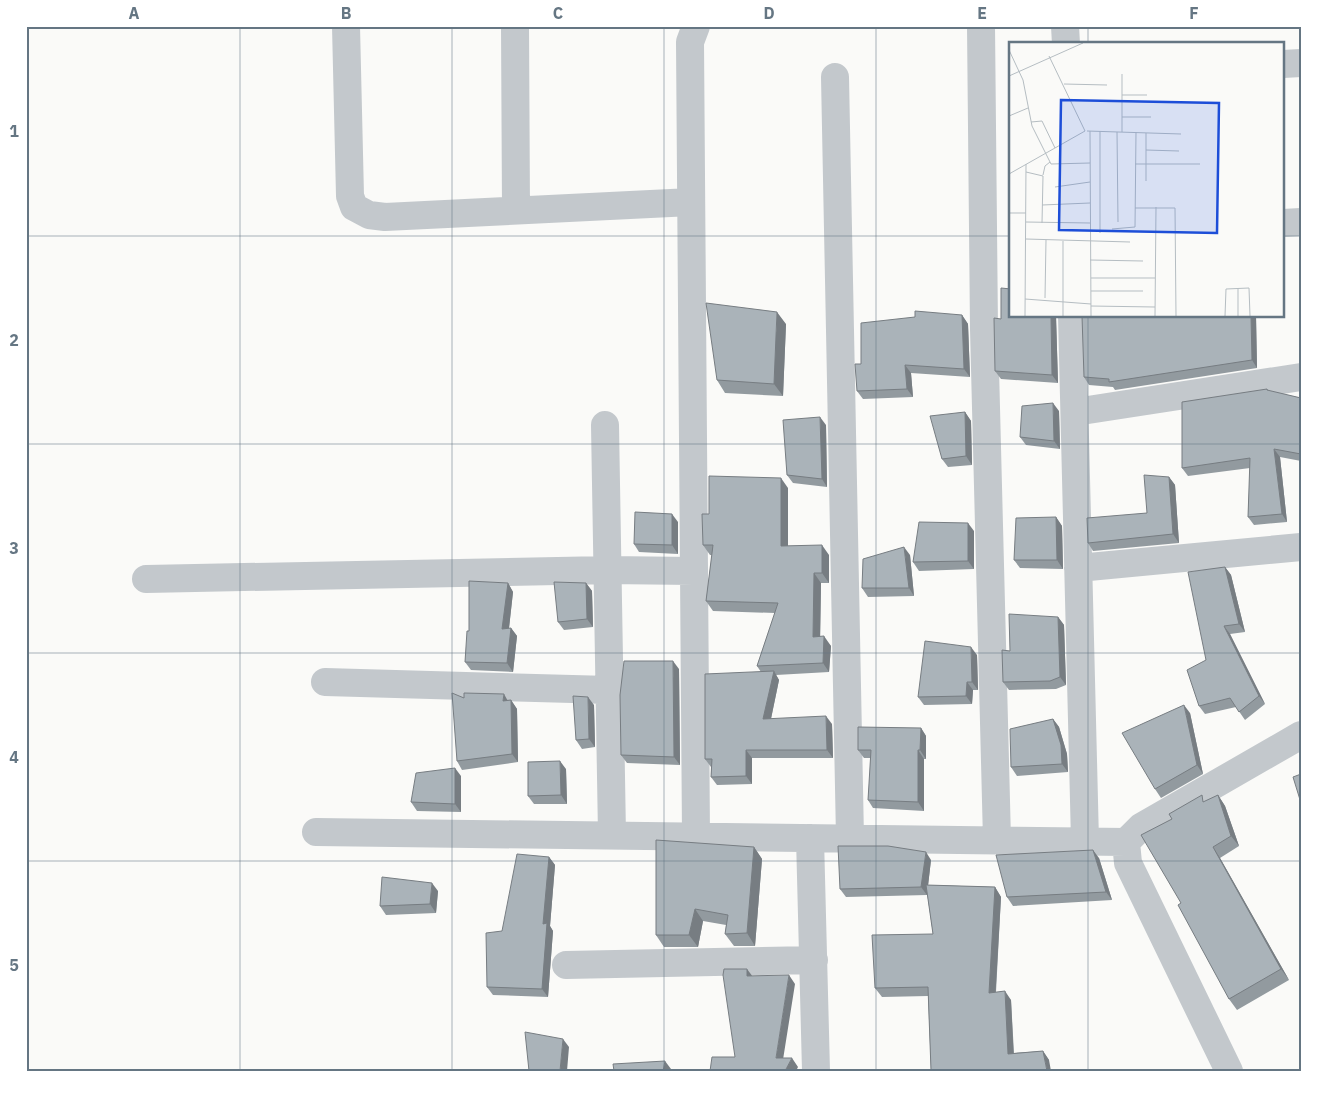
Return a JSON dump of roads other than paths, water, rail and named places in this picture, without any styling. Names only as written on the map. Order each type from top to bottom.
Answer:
[{"type":"street","points":[[346,26],[350,196],[354,207],[369,215],[385,217],[691,202]]},
{"type":"street","points":[[514,26],[516,210]]},
{"type":"street","points":[[696,26],[690,42],[696,836]]},
{"type":"street","points":[[981,26],[984,329],[997,840]]},
{"type":"street","points":[[1066,26],[1066,42]]},
{"type":"street","points":[[1284,64],[1301,63]]},
{"type":"street","points":[[835,77],[850,838]]},
{"type":"street","points":[[1284,223],[1301,222]]},
{"type":"street","points":[[1072,318],[1085,841]]},
{"type":"street","points":[[1075,412],[1301,378]]},
{"type":"street","points":[[605,424],[612,835]]},
{"type":"street","points":[[1078,568],[1301,547]]},
{"type":"street","points":[[146,579],[694,570]]},
{"type":"street","points":[[325,682],[610,690]]},
{"type":"street","points":[[316,832],[1126,842],[1141,827],[1301,735]]},
{"type":"street","points":[[810,838],[816,1071]]},
{"type":"street","points":[[1126,842],[1128,863],[1229,1071]]},
{"type":"street","points":[[566,965],[814,960]]}]
